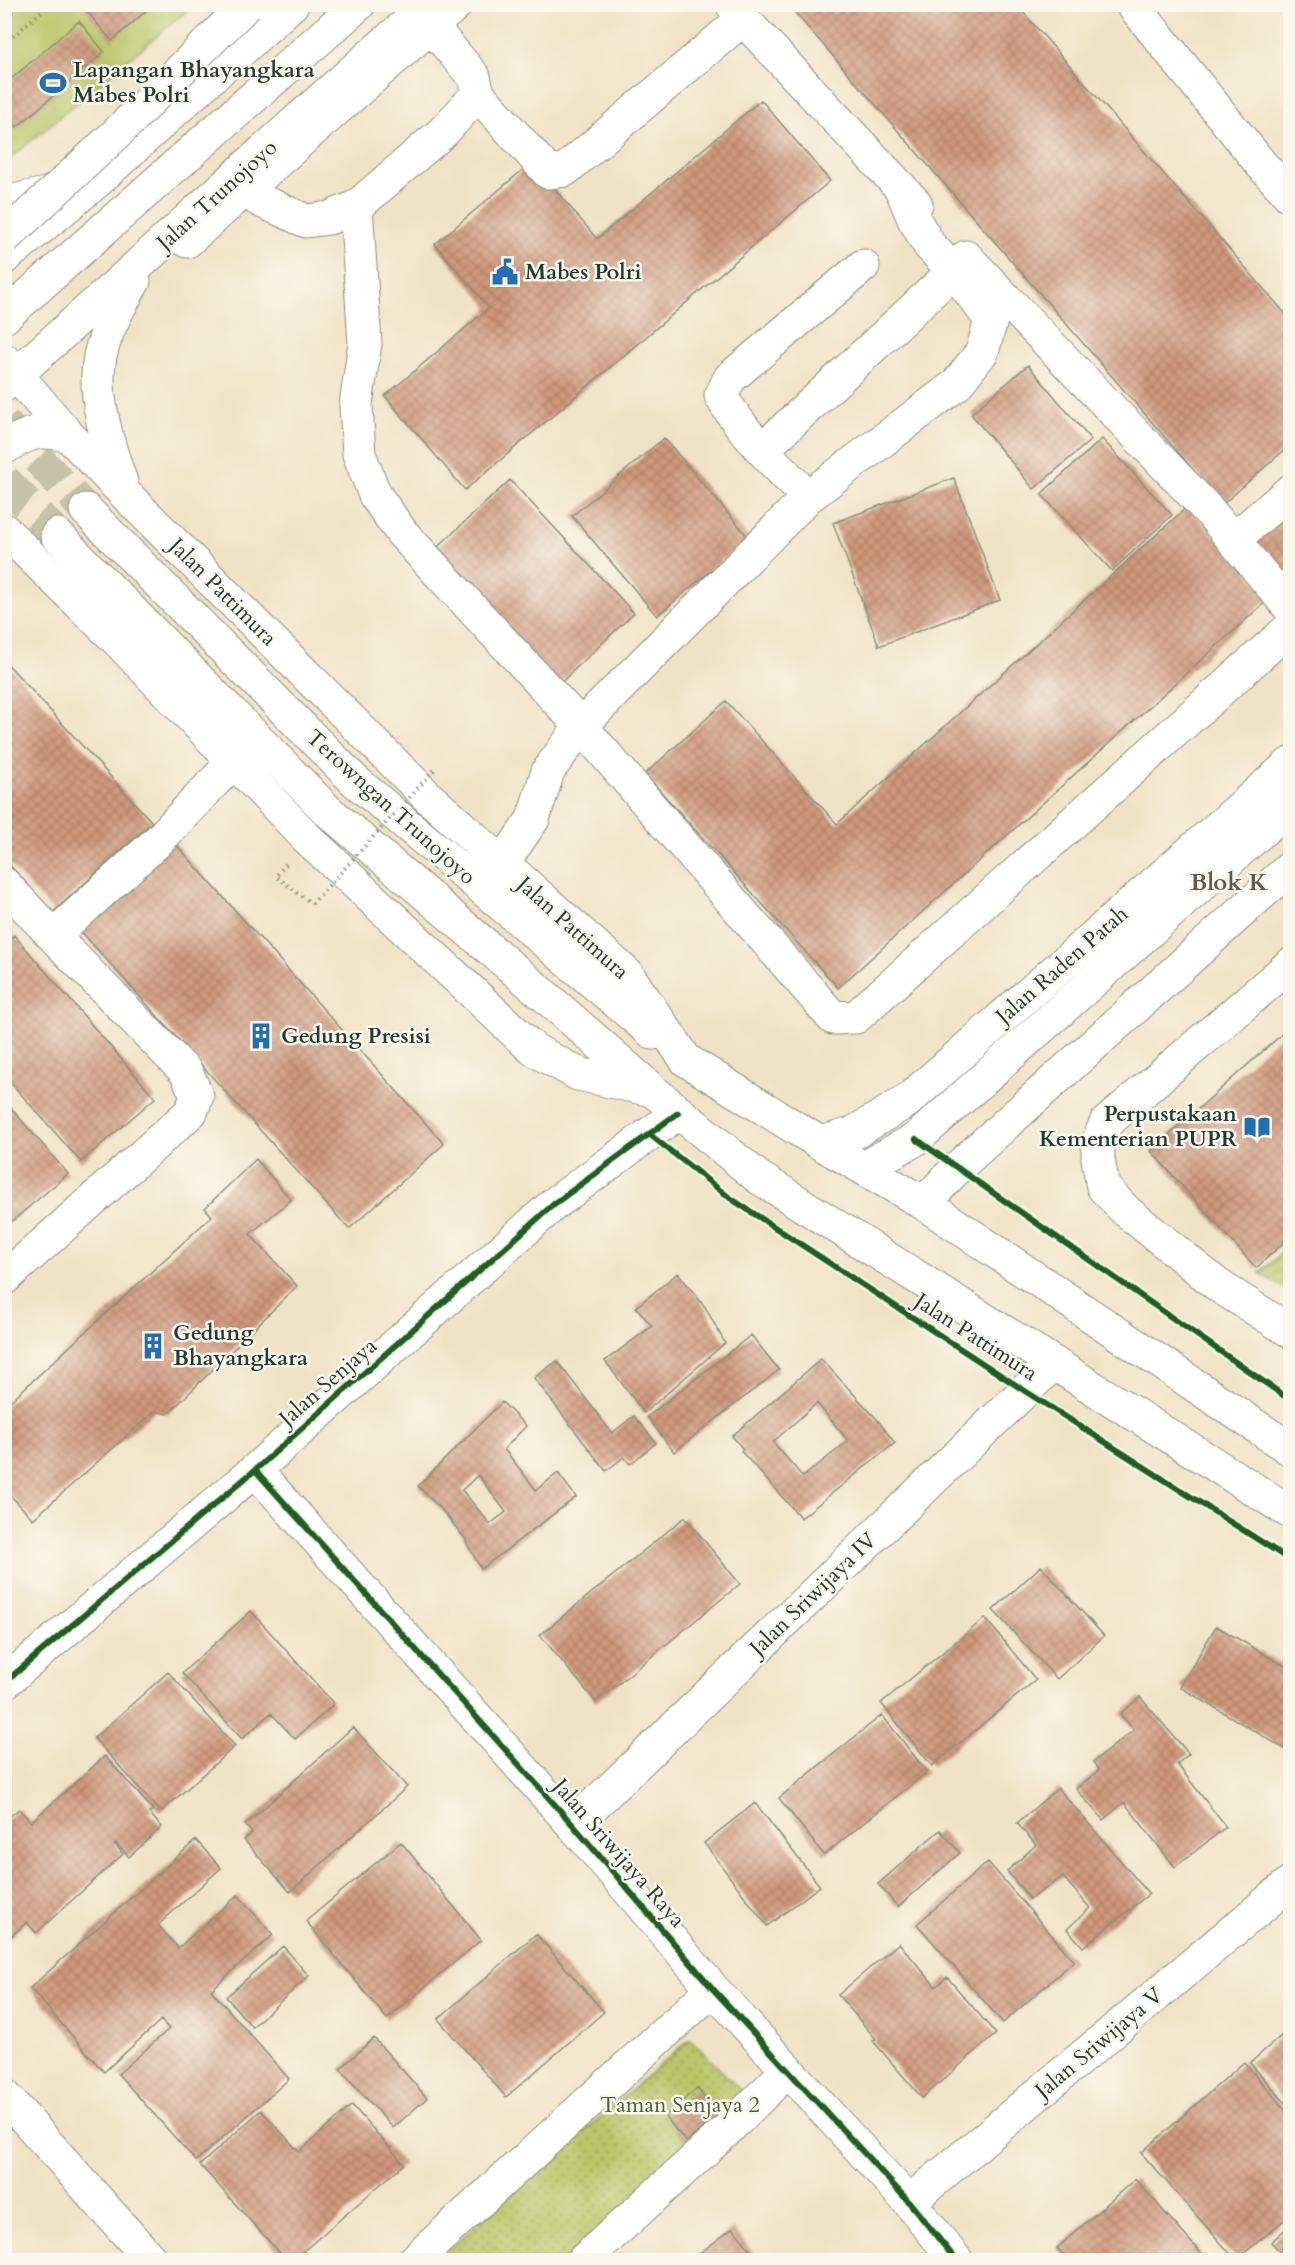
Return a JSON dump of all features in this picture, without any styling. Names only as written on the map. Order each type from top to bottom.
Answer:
[{"type":"main road","points":[[4,238],[105,144],[247,4]]},
{"type":"main road","points":[[4,258],[95,183],[292,4]]},
{"type":"main road","points":[[4,317],[359,4]]},
{"type":"main road","points":[[1132,4],[1261,164],[1290,196]]},
{"type":"main road","points":[[430,10],[474,77],[478,94],[548,172],[565,170],[738,12],[901,188],[1210,512],[1290,608]]},
{"type":"main road","name":"Jalan Trunojoyo","points":[[9,373],[240,185],[430,10]]},
{"type":"main road","points":[[240,185],[259,200],[306,221],[329,218],[356,207],[443,132],[478,94]]},
{"type":"main road","points":[[4,203],[95,183]]},
{"type":"main road","points":[[502,864],[533,819],[549,771],[581,726],[808,497],[956,385],[982,352],[991,320],[954,271],[929,245],[914,219],[901,188]]},
{"type":"main road","points":[[356,207],[365,344],[356,405],[359,454],[375,495],[402,533],[581,726],[833,1018],[856,1017],[1290,628]]},
{"type":"main road","points":[[125,494],[105,437],[99,392],[100,357],[113,317],[145,261]]},
{"type":"main road","points":[[808,497],[762,450],[729,410],[721,396],[730,378],[863,266]]},
{"type":"main road","points":[[762,450],[954,271]]},
{"type":"main road","name":"Jalan Pattimura","points":[[9,373],[125,494],[428,797],[627,974],[686,1060],[820,1143],[924,1203],[1290,1449]]},
{"type":"main road","points":[[4,448],[27,434],[47,430],[69,435]]},
{"type":"main road","points":[[1233,540],[1290,491]]},
{"type":"main road","name":"Terowngan Trunojoyo","points":[[86,510],[354,780],[686,1060]]},
{"type":"main road","name":"Terowngan Trunojoyo","points":[[57,535],[327,810],[652,1090]]},
{"type":"main road","name":"Jalan Pattimura","points":[[7,536],[118,641],[306,837],[533,1049],[578,1074],[652,1090],[758,1177],[1290,1512]]},
{"type":"main road","points":[[53,936],[157,842],[234,761]]},
{"type":"main road","name":"Jalan Raden Patah","points":[[820,1143],[852,1134],[907,1101],[1290,764]]},
{"type":"main road","name":"Jalan Raden Patah","points":[[865,1167],[916,1139],[1290,806]]},
{"type":"main road","points":[[924,1203],[957,1168],[1290,868]]},
{"type":"main road","points":[[4,884],[186,1072],[196,1095],[191,1112],[4,1279]]},
{"type":"main road","points":[[1290,965],[1106,1123],[1098,1142],[1098,1159],[1103,1187],[1126,1211],[1219,1286],[1290,1331]]},
{"type":"main road","name":"Jalan Senjaya","points":[[4,1683],[255,1470],[554,1204],[678,1113]]},
{"type":"main road","name":"Jalan Sriwijaya IV","points":[[573,1825],[1054,1363]]},
{"type":"main road","name":"Jalan Sriwijaya Raya","points":[[255,1470],[573,1825],[713,1989],[909,2202],[956,2260]]},
{"type":"main road","name":"Jalan Sriwijaya V","points":[[909,2202],[1290,1883]]},
{"type":"main road","points":[[415,2260],[713,1989]]},
{"type":"main road","points":[[584,2260],[725,2132],[788,2070]]},
{"type":"main road","points":[[4,2095],[151,2260]]},
{"type":"path","points":[[4,44],[50,4]]},
{"type":"path","points":[[312,904],[437,767]]},
{"type":"green space","name":"Lapangan Bhayangkara Mabes Polri","points":[[4,5],[194,5],[7,161],[4,161]]},
{"type":"green space","points":[[1290,1246],[1290,1292],[1259,1273]]},
{"type":"green space","name":"Taman Senjaya 2","points":[[690,2039],[751,2101],[564,2260],[436,2260]]},
{"type":"building","points":[[87,4],[154,4],[112,41],[84,8]]},
{"type":"building","points":[[798,4],[1016,4],[1290,319],[1290,445],[1223,504],[792,9]]},
{"type":"building","points":[[79,21],[104,52],[17,127],[4,113],[4,85]]},
{"type":"building","points":[[761,100],[830,181],[465,490],[385,396],[489,308],[435,244],[532,162],[597,239]]},
{"type":"building","points":[[1028,365],[1091,440],[1034,489],[971,414]]},
{"type":"building","points":[[664,438],[749,538],[657,616],[572,516]]},
{"type":"building","points":[[1102,439],[1172,515],[1112,571],[1041,494]]},
{"type":"building","points":[[954,478],[1000,600],[879,646],[833,523]]},
{"type":"building","points":[[510,480],[634,613],[554,689],[429,555]]},
{"type":"building","points":[[1290,494],[1290,575],[1284,580],[1244,534]]},
{"type":"building","points":[[1188,506],[1271,597],[838,988],[645,774],[726,701],[837,824]]},
{"type":"building","points":[[4,660],[152,822],[53,912],[4,859]]},
{"type":"building","name":"Gedung Presisi","points":[[174,842],[444,1144],[349,1229],[78,928]]},
{"type":"building","points":[[14,935],[155,1098],[81,1162],[4,1075],[4,944]]},
{"type":"building","points":[[1290,1027],[1290,1237],[1256,1268],[1151,1151]]},
{"type":"building","points":[[4,1100],[68,1174],[4,1228]]},
{"type":"building","name":"Gedung Bhayangkara","points":[[256,1159],[291,1200],[250,1234],[297,1286],[168,1414],[155,1411],[33,1519],[4,1489],[4,1407],[212,1216],[205,1208]]},
{"type":"building","points":[[678,1273],[705,1307],[725,1343],[644,1413],[605,1361],[652,1326],[636,1307]]},
{"type":"building","points":[[751,1335],[779,1370],[674,1452],[647,1417]]},
{"type":"building","points":[[821,1359],[876,1418],[895,1443],[801,1518],[741,1451],[743,1449],[732,1436]],"holes":[[[817,1403],[848,1441],[803,1477],[773,1442]]]},
{"type":"building","points":[[557,1361],[612,1433],[634,1416],[656,1443],[630,1464],[624,1457],[606,1471],[534,1378]]},
{"type":"building","points":[[502,1402],[526,1426],[504,1449],[536,1490],[558,1473],[576,1497],[481,1569],[467,1541],[441,1509],[418,1486]],"holes":[[[478,1475],[506,1512],[490,1524],[462,1490]]]},
{"type":"building","points":[[685,1517],[740,1584],[596,1702],[540,1635]]},
{"type":"building","points":[[1041,1566],[1104,1636],[1057,1679],[993,1610]]},
{"type":"building","points":[[251,1611],[334,1704],[295,1739],[271,1713],[242,1739],[182,1673]]},
{"type":"building","points":[[985,1618],[1036,1680],[932,1766],[881,1703]]},
{"type":"building","points":[[1216,1626],[1290,1669],[1290,1752],[1180,1687]]},
{"type":"building","points":[[168,1672],[235,1746],[161,1812],[94,1738]]},
{"type":"building","points":[[1140,1697],[1189,1754],[1177,1764],[1226,1827],[1175,1867],[1124,1802],[1103,1820],[1076,1789],[1099,1770],[1093,1762],[1134,1730],[1120,1714]]},
{"type":"building","points":[[882,1715],[927,1772],[824,1855],[779,1798]]},
{"type":"building","points":[[353,1727],[407,1787],[290,1892],[244,1840],[252,1833],[245,1825]]},
{"type":"building","points":[[105,1756],[153,1810],[149,1813],[162,1827],[129,1857],[116,1843],[123,1854],[36,1933],[27,1922],[6,1941],[4,1821],[19,1809],[31,1822]]},
{"type":"building","points":[[1058,1788],[1149,1894],[1083,1947],[1067,1929],[1090,1908],[1063,1877],[1030,1899],[1007,1871],[1036,1845],[1017,1823]]},
{"type":"building","points":[[755,1803],[820,1886],[767,1926],[704,1843]]},
{"type":"building","points":[[940,1830],[960,1853],[898,1907],[878,1884]]},
{"type":"building","points":[[196,1840],[221,1868],[158,1925],[178,1948],[238,1895],[273,1935],[211,1990],[289,2079],[196,2161],[118,2074],[169,2029],[161,2020],[104,2072],[30,1988]]},
{"type":"building","points":[[401,1842],[481,1940],[387,2019],[306,1921]]},
{"type":"building","points":[[988,1862],[1074,1961],[1003,2023],[917,1924]]},
{"type":"building","points":[[536,1934],[604,2012],[506,2097],[438,2019]]},
{"type":"building","points":[[899,1943],[936,1987],[947,1977],[996,2034],[922,2098],[873,2041],[876,2039],[838,1995]]},
{"type":"building","points":[[283,1946],[309,1976],[252,2027],[226,1997]]},
{"type":"building","points":[[1290,2028],[1290,2108],[1250,2063]]},
{"type":"building","points":[[374,2038],[427,2098],[393,2128],[340,2069]]},
{"type":"building","points":[[1244,2062],[1290,2115],[1290,2215],[1236,2260],[1141,2153]]},
{"type":"building","points":[[697,2088],[719,2115],[686,2142],[665,2116]]},
{"type":"building","points":[[352,2105],[404,2164],[293,2260],[286,2260],[200,2165],[261,2110],[299,2152]]},
{"type":"building","points":[[1135,2179],[1207,2260],[1068,2260],[1057,2248]]},
{"type":"building","points":[[1290,2225],[1290,2260],[1288,2260],[1271,2242]]},
{"type":"building","points":[[733,2228],[758,2260],[691,2260]]},
{"type":"tunnel","points":[[4,423],[86,510]]},
{"type":"tunnel","points":[[4,480],[57,535]]},
{"type":"cycle path","points":[[4,1683],[255,1470],[554,1204],[678,1113]]},
{"type":"cycle path","points":[[649,1134],[730,1198],[1025,1391],[1290,1560]]},
{"type":"cycle path","points":[[916,1139],[1290,1400]]},
{"type":"cycle path","points":[[255,1470],[573,1825],[713,1989],[909,2202],[956,2260]]},
{"type":"place","name":"Lapangan Bhayangkara Mabes Polri","points":[[53,83]]},
{"type":"place","name":"Mabes Polri","points":[[505,272]]},
{"type":"place","name":"Gedung Presisi","points":[[261,1036]]},
{"type":"place","name":"Perpustakaan Kementerian PUPR","points":[[1257,1127]]},
{"type":"place","name":"Gedung Bhayangkara","points":[[153,1346]]},
{"type":"district","name":"Blok K","points":[[1229,882]]}]
